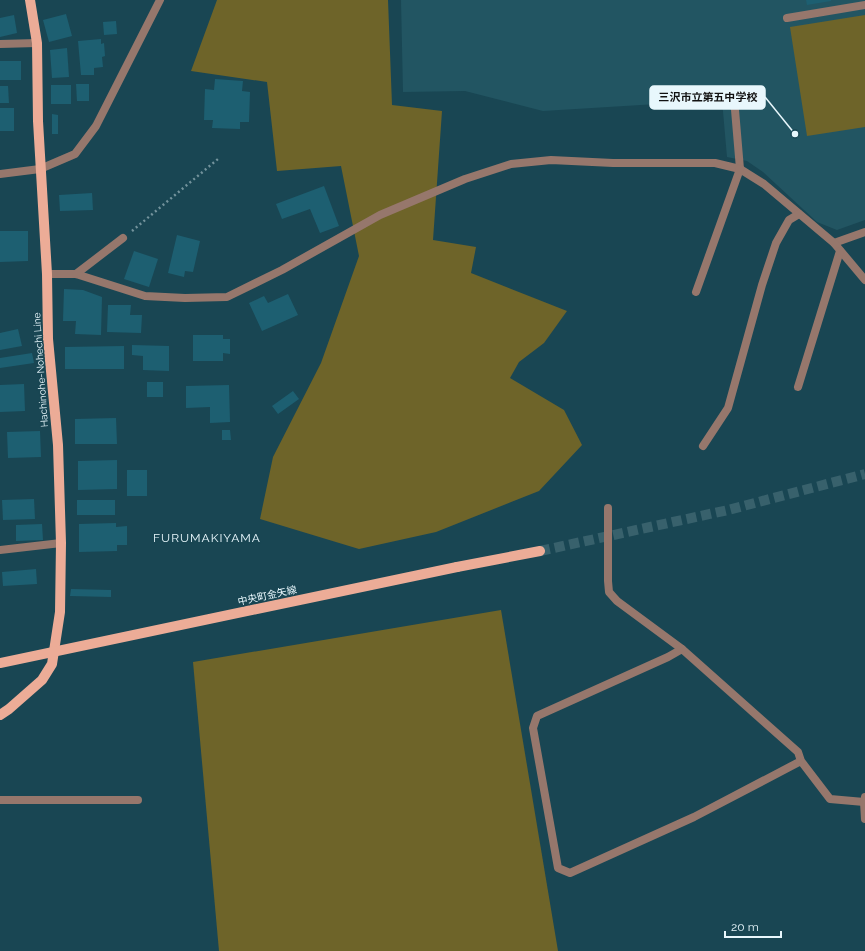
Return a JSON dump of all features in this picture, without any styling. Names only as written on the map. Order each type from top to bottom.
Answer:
[{"type":"main road","name":"Hachinohe-Nohechi Line","points":[[0,715],[42,680],[52,664],[60,612],[61,543],[58,445],[48,339],[47,274],[40,169],[37,43],[30,0]]},
{"type":"main road","name":"中央町金矢線","points":[[0,663],[540,551]]},
{"type":"street","points":[[0,174],[40,169],[75,154],[96,126],[160,0]]},
{"type":"street","points":[[787,18],[865,6]]},
{"type":"street","points":[[0,44],[37,43]]},
{"type":"street","points":[[696,292],[740,169],[734,98]]},
{"type":"street","points":[[47,274],[76,274],[145,296],[185,298],[227,297],[282,270],[380,215],[465,179],[511,164],[551,160],[613,163],[714,163],[740,169],[764,184],[834,243],[865,280]]},
{"type":"street","points":[[703,446],[728,408],[762,285],[776,243],[789,220],[799,214]]},
{"type":"street","points":[[834,243],[865,232]]},
{"type":"street","points":[[76,274],[123,238]]},
{"type":"street","points":[[798,387],[840,251]]},
{"type":"street","points":[[608,508],[609,592],[617,601],[682,648],[798,752],[801,761],[830,799],[864,799],[865,820]]},
{"type":"street","points":[[0,550],[61,543]]},
{"type":"street","points":[[682,648],[668,657],[537,716],[534,728],[558,868],[570,873],[694,817],[801,761]]},
{"type":"street","points":[[0,800],[138,800]]},
{"type":"path","points":[[123,238],[218,159]]},
{"type":"shaded area","points":[[217,0],[388,0],[392,105],[442,111],[433,240],[476,247],[471,273],[567,311],[544,343],[519,362],[510,378],[564,410],[582,445],[539,491],[436,532],[359,549],[260,519],[273,457],[321,363],[359,256],[341,166],[277,171],[267,82],[191,71]]},
{"type":"shaded area","points":[[401,0],[865,0],[865,220],[837,230],[817,222],[763,172],[747,161],[727,157],[722,100],[543,111],[465,91],[403,92]]},
{"type":"shaded area","points":[[865,15],[865,127],[807,136],[790,27]]},
{"type":"shaded area","points":[[501,610],[558,951],[219,951],[193,662]]},
{"type":"building","points":[[806,0],[831,0],[831,1],[807,5]]},
{"type":"building","points":[[66,14],[72,36],[49,42],[43,20]]},
{"type":"building","points":[[14,15],[17,33],[0,37],[0,18]]},
{"type":"building","points":[[116,21],[117,34],[104,35],[103,22]]},
{"type":"building","points":[[101,39],[101,44],[104,43],[105,56],[102,57],[103,67],[94,68],[94,75],[81,75],[78,41]]},
{"type":"building","points":[[67,48],[69,77],[52,78],[50,50]]},
{"type":"building","points":[[0,61],[21,61],[21,80],[0,80]]},
{"type":"building","points":[[215,79],[243,81],[242,91],[250,92],[249,122],[240,122],[240,129],[212,128],[213,120],[204,120],[205,89],[214,90]]},
{"type":"building","points":[[76,84],[89,84],[89,101],[77,101]]},
{"type":"building","points":[[51,85],[71,85],[71,104],[51,104]]},
{"type":"building","points":[[0,86],[8,86],[9,103],[0,103]]},
{"type":"building","points":[[0,108],[14,108],[14,131],[0,131]]},
{"type":"building","points":[[52,114],[58,115],[58,134],[52,134]]},
{"type":"building","points":[[324,186],[339,226],[320,233],[310,209],[282,219],[276,204]]},
{"type":"building","points":[[92,193],[93,210],[60,211],[59,195]]},
{"type":"building","points":[[0,231],[28,231],[28,261],[0,262]]},
{"type":"building","points":[[177,235],[200,241],[193,272],[185,271],[184,277],[168,273]]},
{"type":"building","points":[[134,251],[158,259],[149,287],[124,279]]},
{"type":"building","points":[[64,289],[83,290],[102,297],[101,335],[75,334],[76,321],[63,321]]},
{"type":"building","points":[[288,294],[298,315],[262,331],[249,303],[264,296],[268,303]]},
{"type":"building","points":[[108,305],[131,305],[130,315],[142,315],[141,333],[107,332]]},
{"type":"building","points":[[18,329],[22,346],[0,350],[0,333]]},
{"type":"building","points":[[193,335],[223,335],[223,339],[230,339],[230,354],[223,353],[223,361],[193,361]]},
{"type":"building","points":[[132,345],[169,346],[169,371],[143,370],[143,356],[132,355]]},
{"type":"building","points":[[124,346],[124,369],[65,369],[65,347]]},
{"type":"building","points":[[32,353],[34,363],[0,368],[0,358]]},
{"type":"building","points":[[147,382],[163,382],[163,397],[147,397]]},
{"type":"building","points":[[24,384],[25,411],[0,412],[0,385]]},
{"type":"building","points":[[229,385],[230,422],[210,423],[210,407],[186,408],[186,386]]},
{"type":"building","points":[[293,391],[299,399],[278,414],[272,406]]},
{"type":"building","points":[[116,418],[117,444],[75,444],[75,419]]},
{"type":"building","points":[[222,430],[230,430],[231,440],[222,440]]},
{"type":"building","points":[[40,431],[41,457],[8,458],[7,432]]},
{"type":"building","points":[[117,460],[117,489],[78,490],[78,461]]},
{"type":"building","points":[[127,470],[147,470],[147,496],[127,496]]},
{"type":"building","points":[[34,499],[35,519],[3,520],[2,500]]},
{"type":"building","points":[[77,500],[115,500],[115,515],[77,515]]},
{"type":"building","points":[[116,523],[116,527],[127,526],[127,545],[117,545],[117,551],[79,552],[79,524]]},
{"type":"building","points":[[42,524],[43,540],[16,541],[16,525]]},
{"type":"building","points":[[36,569],[37,584],[3,586],[2,572]]},
{"type":"building","points":[[71,589],[111,590],[111,597],[70,596]]},
{"type":"tunnel","points":[[540,551],[728,510],[865,474]]},
{"type":"place","name":"三沢市立第五中学校","points":[[795,134]]},
{"type":"district","name":"FURUMAKIYAMA","points":[[207,538]]}]
